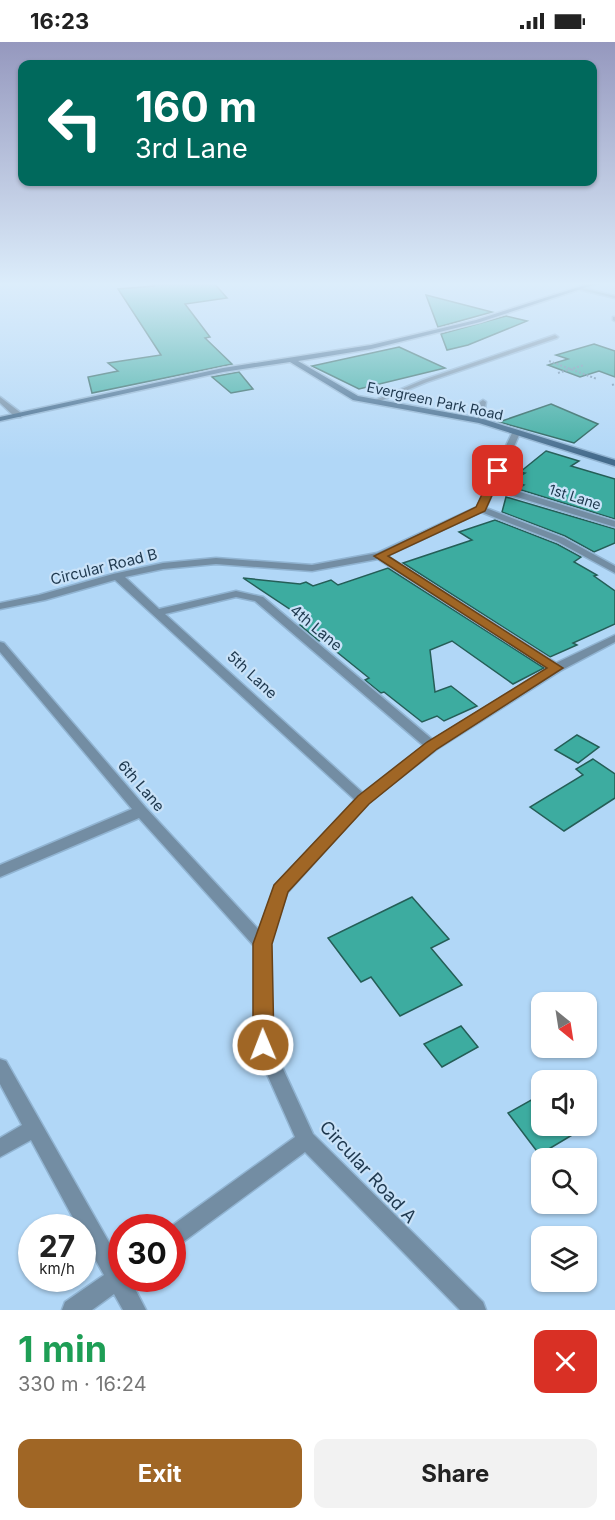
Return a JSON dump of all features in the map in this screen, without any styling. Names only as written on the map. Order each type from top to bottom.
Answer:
[{"type":"main road","points":[[0,419],[223,370],[371,347],[394,341]]},
{"type":"main road","name":"Evergreen Park Road","points":[[290,359],[356,398],[480,421],[615,463]]},
{"type":"street","points":[[0,399],[18,416]]},
{"type":"street","points":[[516,433],[481,509],[561,540],[615,570]]},
{"type":"street","name":"1st Lane","points":[[492,486],[615,524]]},
{"type":"street","name":"Circular Road B","points":[[0,606],[41,598],[117,576],[163,566],[216,561],[312,568],[380,556],[481,509]]},
{"type":"street","points":[[380,556],[556,668]]},
{"type":"street","name":"5th Lane","points":[[117,576],[363,800]]},
{"type":"street","name":"4th Lane","points":[[159,612],[236,594],[259,599],[432,746]]},
{"type":"street","name":"Circular Road A","points":[[475,1310],[306,1140],[263,1045],[262,944],[280,890],[363,800],[432,746],[556,668],[615,638]]},
{"type":"street","name":"6th Lane","points":[[0,645],[141,812],[262,944]]},
{"type":"street","points":[[0,871],[141,812]]},
{"type":"street","points":[[0,1067],[108,1258]]},
{"type":"street","points":[[0,1148],[34,1128]]},
{"type":"street","points":[[186,1228],[306,1140]]},
{"type":"street","points":[[73,1310],[108,1285]]},
{"type":"street","points":[[126,1292],[135,1310]]},
{"type":"lane","points":[[376,401],[425,381],[543,341]]},
{"type":"lane","points":[[480,421],[483,402]]},
{"type":"path","points":[[549,361],[597,379]]},
{"type":"path","points":[[558,373],[584,365]]},
{"type":"building","points":[[152,341],[208,341],[232,364],[92,393],[88,377],[118,371],[108,363],[161,355]]},
{"type":"building","points":[[444,341],[477,341],[468,345],[447,350]]},
{"type":"building","points":[[594,344],[615,351],[615,377],[599,371],[580,377],[548,365],[568,359],[556,355]]},
{"type":"building","points":[[399,347],[445,368],[359,389],[312,366]]},
{"type":"building","points":[[239,372],[253,389],[231,393],[212,377]]},
{"type":"building","points":[[551,404],[598,424],[574,443],[499,422]]},
{"type":"building","points":[[546,451],[579,461],[571,466],[615,479],[615,519],[518,489],[524,485],[512,481],[525,473],[520,472]]},
{"type":"building","points":[[506,497],[615,529],[615,543],[594,552],[565,536],[502,512]]},
{"type":"building","points":[[495,520],[557,544],[581,557],[574,562],[597,575],[594,576],[615,591],[615,624],[573,643],[577,645],[550,657],[403,563],[472,540],[459,532]]},
{"type":"building","points":[[388,568],[544,668],[513,684],[452,641],[430,650],[435,692],[451,686],[477,706],[444,721],[437,716],[422,722],[384,692],[381,693],[365,680],[369,678],[300,625],[309,622],[243,578],[300,584],[306,582],[313,586],[331,580],[338,585]]},
{"type":"building","points":[[577,735],[599,747],[578,763],[555,750]]},
{"type":"building","points":[[593,759],[615,774],[615,798],[564,831],[530,807],[583,775],[576,769]]},
{"type":"building","points":[[412,897],[449,939],[431,948],[462,985],[400,1016],[371,977],[361,982],[328,938]]},
{"type":"building","points":[[461,1026],[478,1047],[442,1067],[424,1044]]},
{"type":"building","points":[[531,1100],[531,1136],[571,1136],[550,1148],[534,1148],[508,1113]]},
{"type":"route","points":[[263,1045],[262,944],[280,890],[363,800],[432,746],[556,668],[380,556],[481,509],[498,471]]}]
